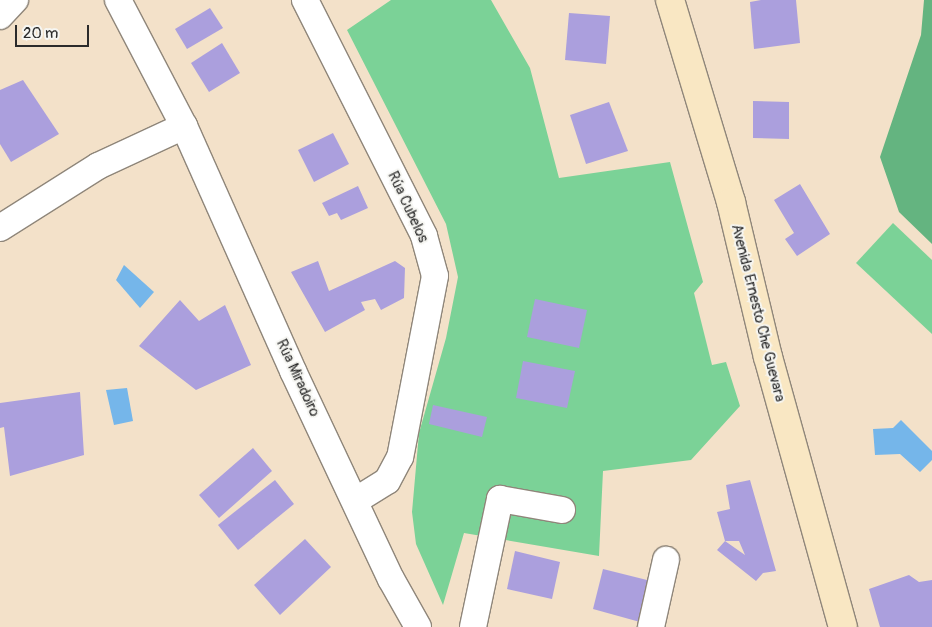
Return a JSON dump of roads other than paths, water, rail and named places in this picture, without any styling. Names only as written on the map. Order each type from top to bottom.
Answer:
[{"type":"main road","name":"Avenida Ernesto Che Guevara","points":[[670,0],[730,202],[768,357],[843,627]]},
{"type":"street","points":[[0,16],[15,0]]},
{"type":"street","name":"Rúa Miradoiro","points":[[118,0],[184,126],[293,371],[356,500],[391,579],[418,627]]},
{"type":"street","name":"Rúa Cubelos","points":[[305,0],[424,236],[435,276],[400,456],[387,481],[356,500]]},
{"type":"street","points":[[0,228],[98,166],[184,126]]},
{"type":"street","points":[[473,627],[500,499],[562,510]]},
{"type":"street","points":[[651,627],[666,560]]},
{"type":"water","points":[[124,265],[154,292],[140,308],[116,280]]},
{"type":"water","points":[[127,388],[133,421],[114,425],[106,390]]},
{"type":"water","points":[[901,420],[932,451],[932,460],[920,472],[900,454],[875,455],[873,429],[893,428]]}]
